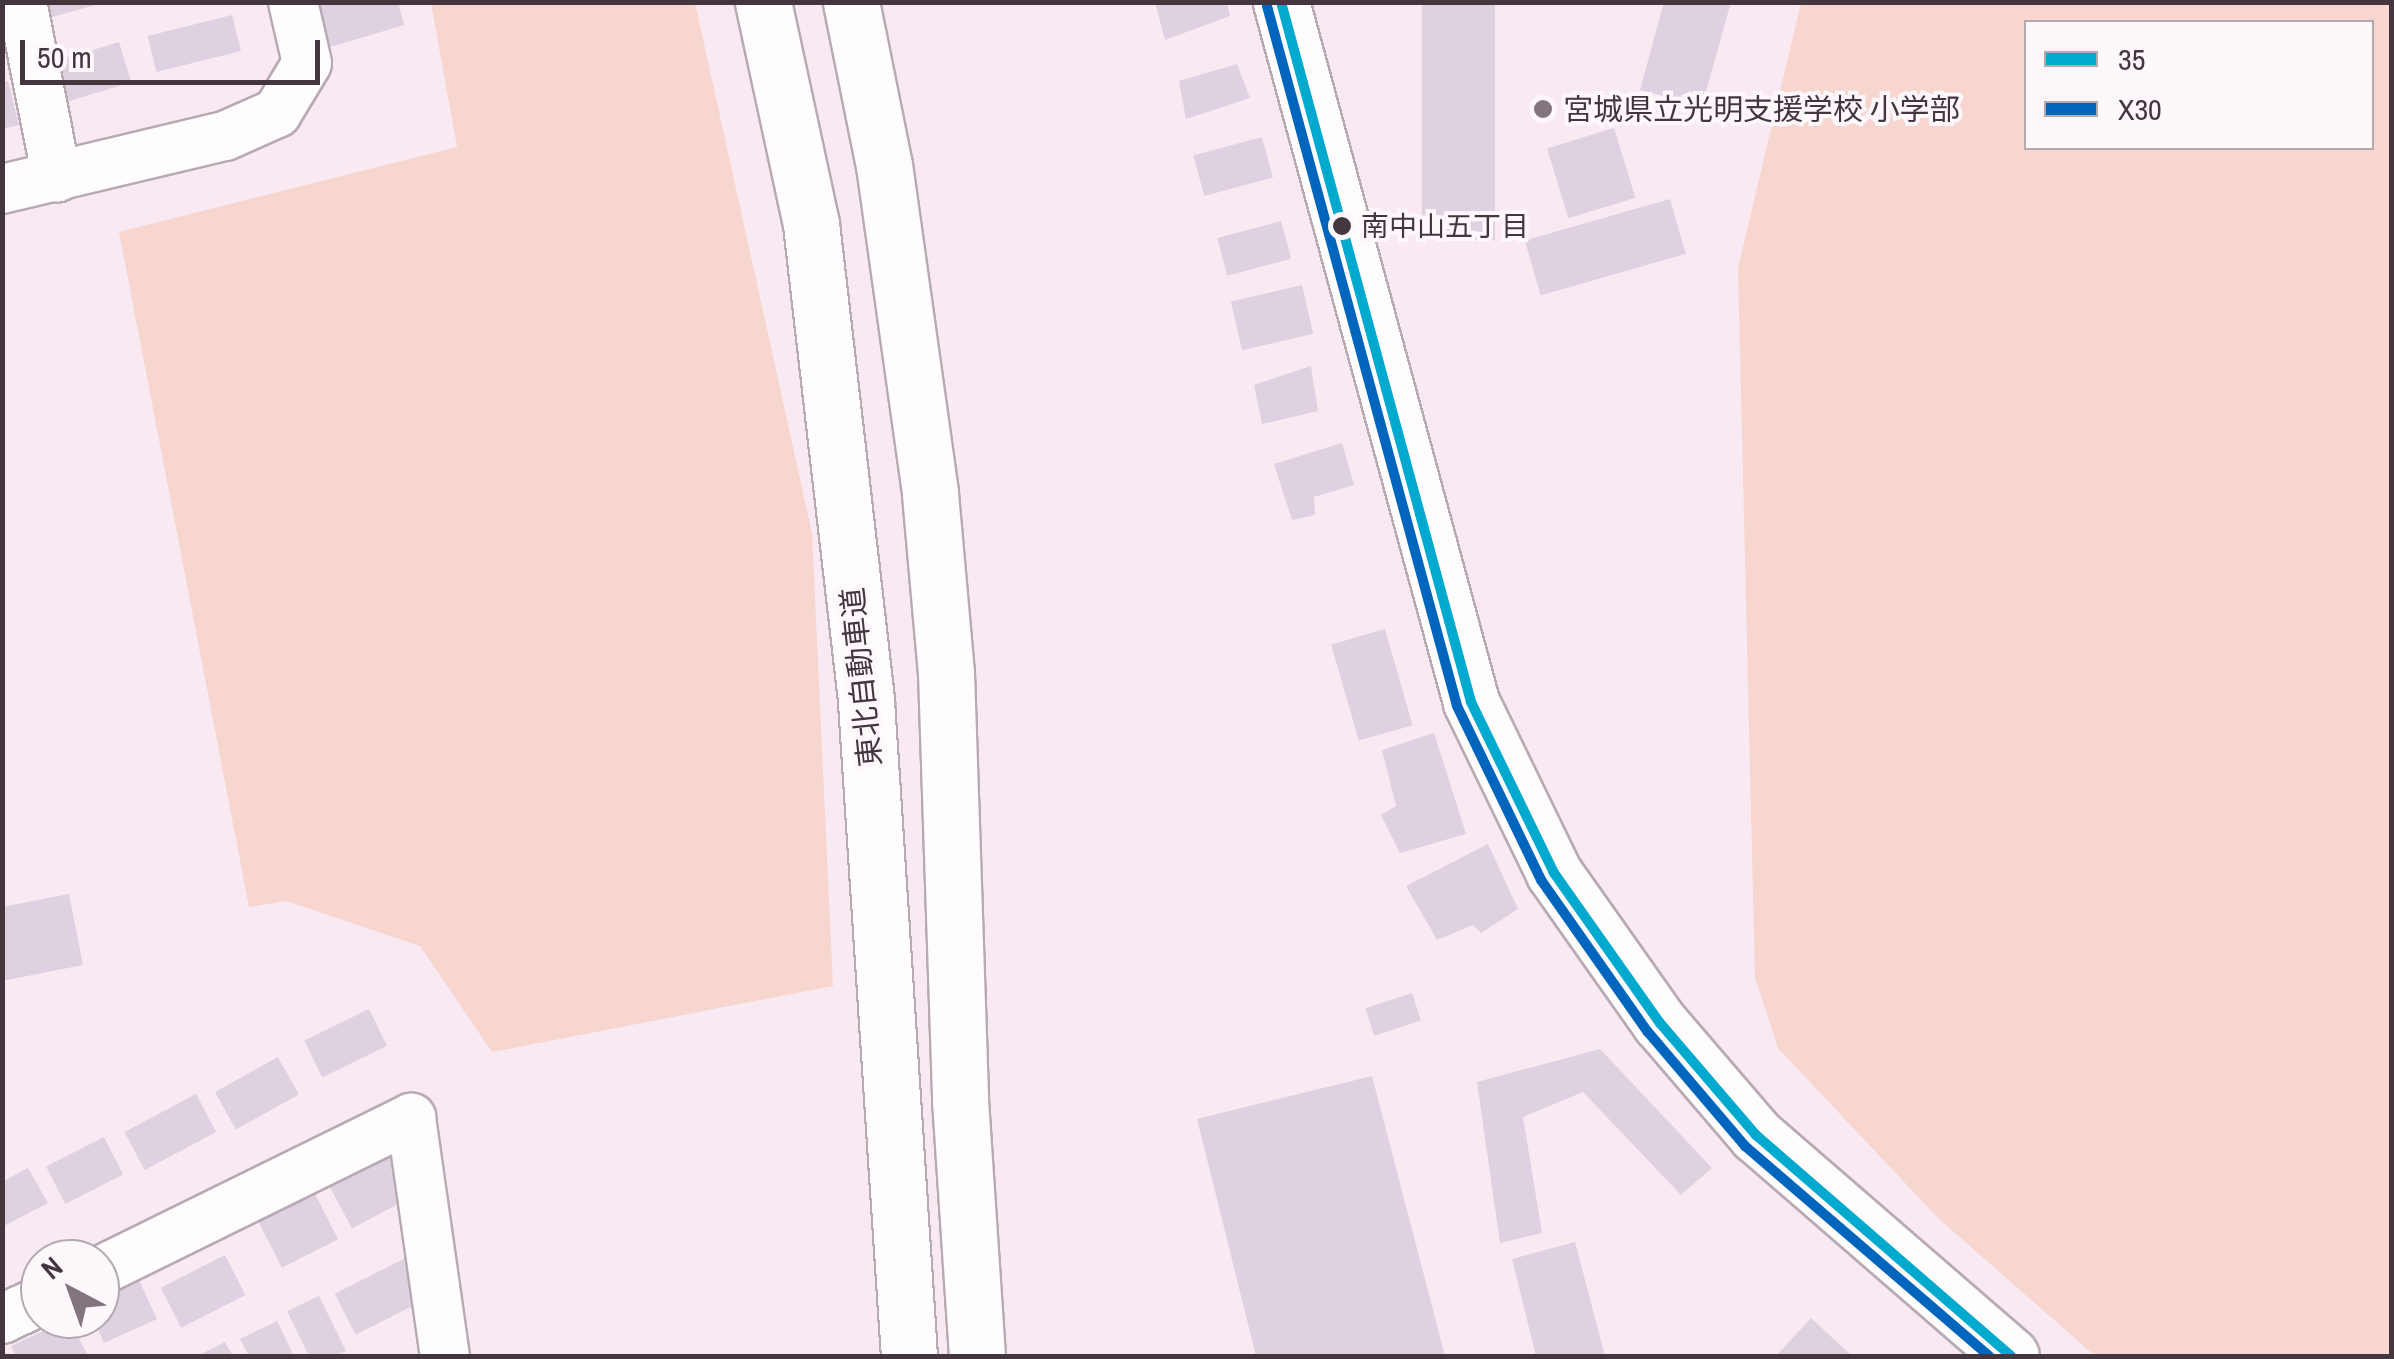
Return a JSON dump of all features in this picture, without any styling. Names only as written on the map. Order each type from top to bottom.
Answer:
[{"type":"main road","name":"東北自動車道","points":[[764,2],[811,224],[866,702],[909,1356]]},
{"type":"main road","points":[[851,2],[884,165],[930,494],[946,673],[960,1100],[978,1356]]},
{"type":"main road","points":[[1280,2],[1471,702],[1554,873],[1660,1023],[1756,1135],[2011,1356]]},
{"type":"street","points":[[22,2],[56,178]]},
{"type":"street","points":[[2,189],[225,136],[277,113],[308,62],[293,2]]},
{"type":"street","points":[[120,1261],[411,1118],[445,1356]]},
{"type":"shaded area","points":[[431,3],[695,3],[812,533],[833,986],[492,1052],[420,946],[286,901],[249,907],[119,232],[457,147]]},
{"type":"shaded area","points":[[1801,3],[2391,3],[2391,1356],[2095,1356],[1938,1218],[1778,1048],[1755,978],[1738,268]]},
{"type":"building","points":[[41,2],[99,2],[99,4],[45,19]]},
{"type":"building","points":[[331,2],[398,2],[404,25],[327,48],[315,7]]},
{"type":"building","points":[[1155,2],[1227,2],[1230,16],[1165,40]]},
{"type":"building","points":[[1422,2],[1495,2],[1495,240],[1422,240]]},
{"type":"building","points":[[1664,2],[1731,2],[1702,106],[1640,90]]},
{"type":"building","points":[[232,15],[241,51],[157,72],[148,36]]},
{"type":"building","points":[[119,42],[131,82],[60,104],[47,64]]},
{"type":"building","points":[[1237,64],[1250,98],[1186,119],[1179,81]]},
{"type":"building","points":[[8,81],[19,125],[2,129],[2,83]]},
{"type":"building","points":[[1614,128],[1635,198],[1568,218],[1547,148]]},
{"type":"building","points":[[1262,137],[1273,178],[1204,196],[1193,155]]},
{"type":"building","points":[[1670,199],[1686,254],[1541,295],[1525,241]]},
{"type":"building","points":[[1281,221],[1291,259],[1227,276],[1217,238]]},
{"type":"building","points":[[1302,285],[1313,334],[1242,350],[1231,301]]},
{"type":"building","points":[[1311,366],[1318,411],[1262,424],[1254,385]]},
{"type":"building","points":[[1342,443],[1354,485],[1314,497],[1315,515],[1292,520],[1274,464]]},
{"type":"building","points":[[1385,629],[1413,725],[1359,741],[1331,644]]},
{"type":"building","points":[[1434,733],[1466,834],[1400,853],[1381,815],[1396,806],[1382,750]]},
{"type":"building","points":[[1488,844],[1518,909],[1481,933],[1473,925],[1437,940],[1406,886]]},
{"type":"building","points":[[69,894],[83,965],[2,981],[2,907]]},
{"type":"building","points":[[1412,993],[1421,1021],[1374,1036],[1365,1008]]},
{"type":"building","points":[[369,1009],[387,1046],[322,1077],[304,1041]]},
{"type":"building","points":[[1600,1049],[1712,1168],[1681,1195],[1583,1092],[1523,1117],[1542,1233],[1500,1243],[1477,1082]]},
{"type":"building","points":[[278,1057],[299,1095],[236,1130],[215,1092]]},
{"type":"building","points":[[1372,1076],[1445,1356],[1256,1356],[1197,1119]]},
{"type":"building","points":[[196,1094],[216,1132],[145,1170],[124,1132]]},
{"type":"building","points":[[104,1137],[123,1174],[65,1204],[46,1167]]},
{"type":"building","points":[[389,1151],[413,1196],[352,1228],[328,1183]]},
{"type":"building","points":[[28,1168],[48,1203],[2,1227],[2,1182]]},
{"type":"building","points":[[314,1192],[338,1239],[282,1268],[258,1221]]},
{"type":"building","points":[[1575,1242],[1605,1356],[1536,1356],[1512,1259]]},
{"type":"building","points":[[415,1253],[436,1294],[356,1335],[335,1294]]},
{"type":"building","points":[[225,1255],[245,1295],[181,1328],[161,1288]]},
{"type":"building","points":[[137,1276],[157,1319],[120,1336],[120,1283]]},
{"type":"building","points":[[319,1296],[346,1351],[334,1356],[309,1356],[287,1311]]},
{"type":"building","points":[[1811,1318],[1852,1356],[1776,1356]]},
{"type":"building","points":[[277,1321],[294,1356],[249,1356],[240,1339]]},
{"type":"building","points":[[26,1339],[79,1339],[88,1356],[16,1356],[11,1346]]},
{"type":"building","points":[[225,1342],[233,1356],[197,1356]]},
{"type":"transit line","name":"35","points":[[1281,2],[1471,702],[1554,873],[1660,1023],[1756,1135],[2011,1356]]},
{"type":"transit line","name":"X30","points":[[1267,6],[1457,706],[1541,880],[1648,1032],[1745,1146],[1989,1356]]},
{"type":"place","name":"宮城県立光明支援学校 小学部","points":[[1543,109]]},
{"type":"place","name":"南中山五丁目","points":[[1342,226]]}]
